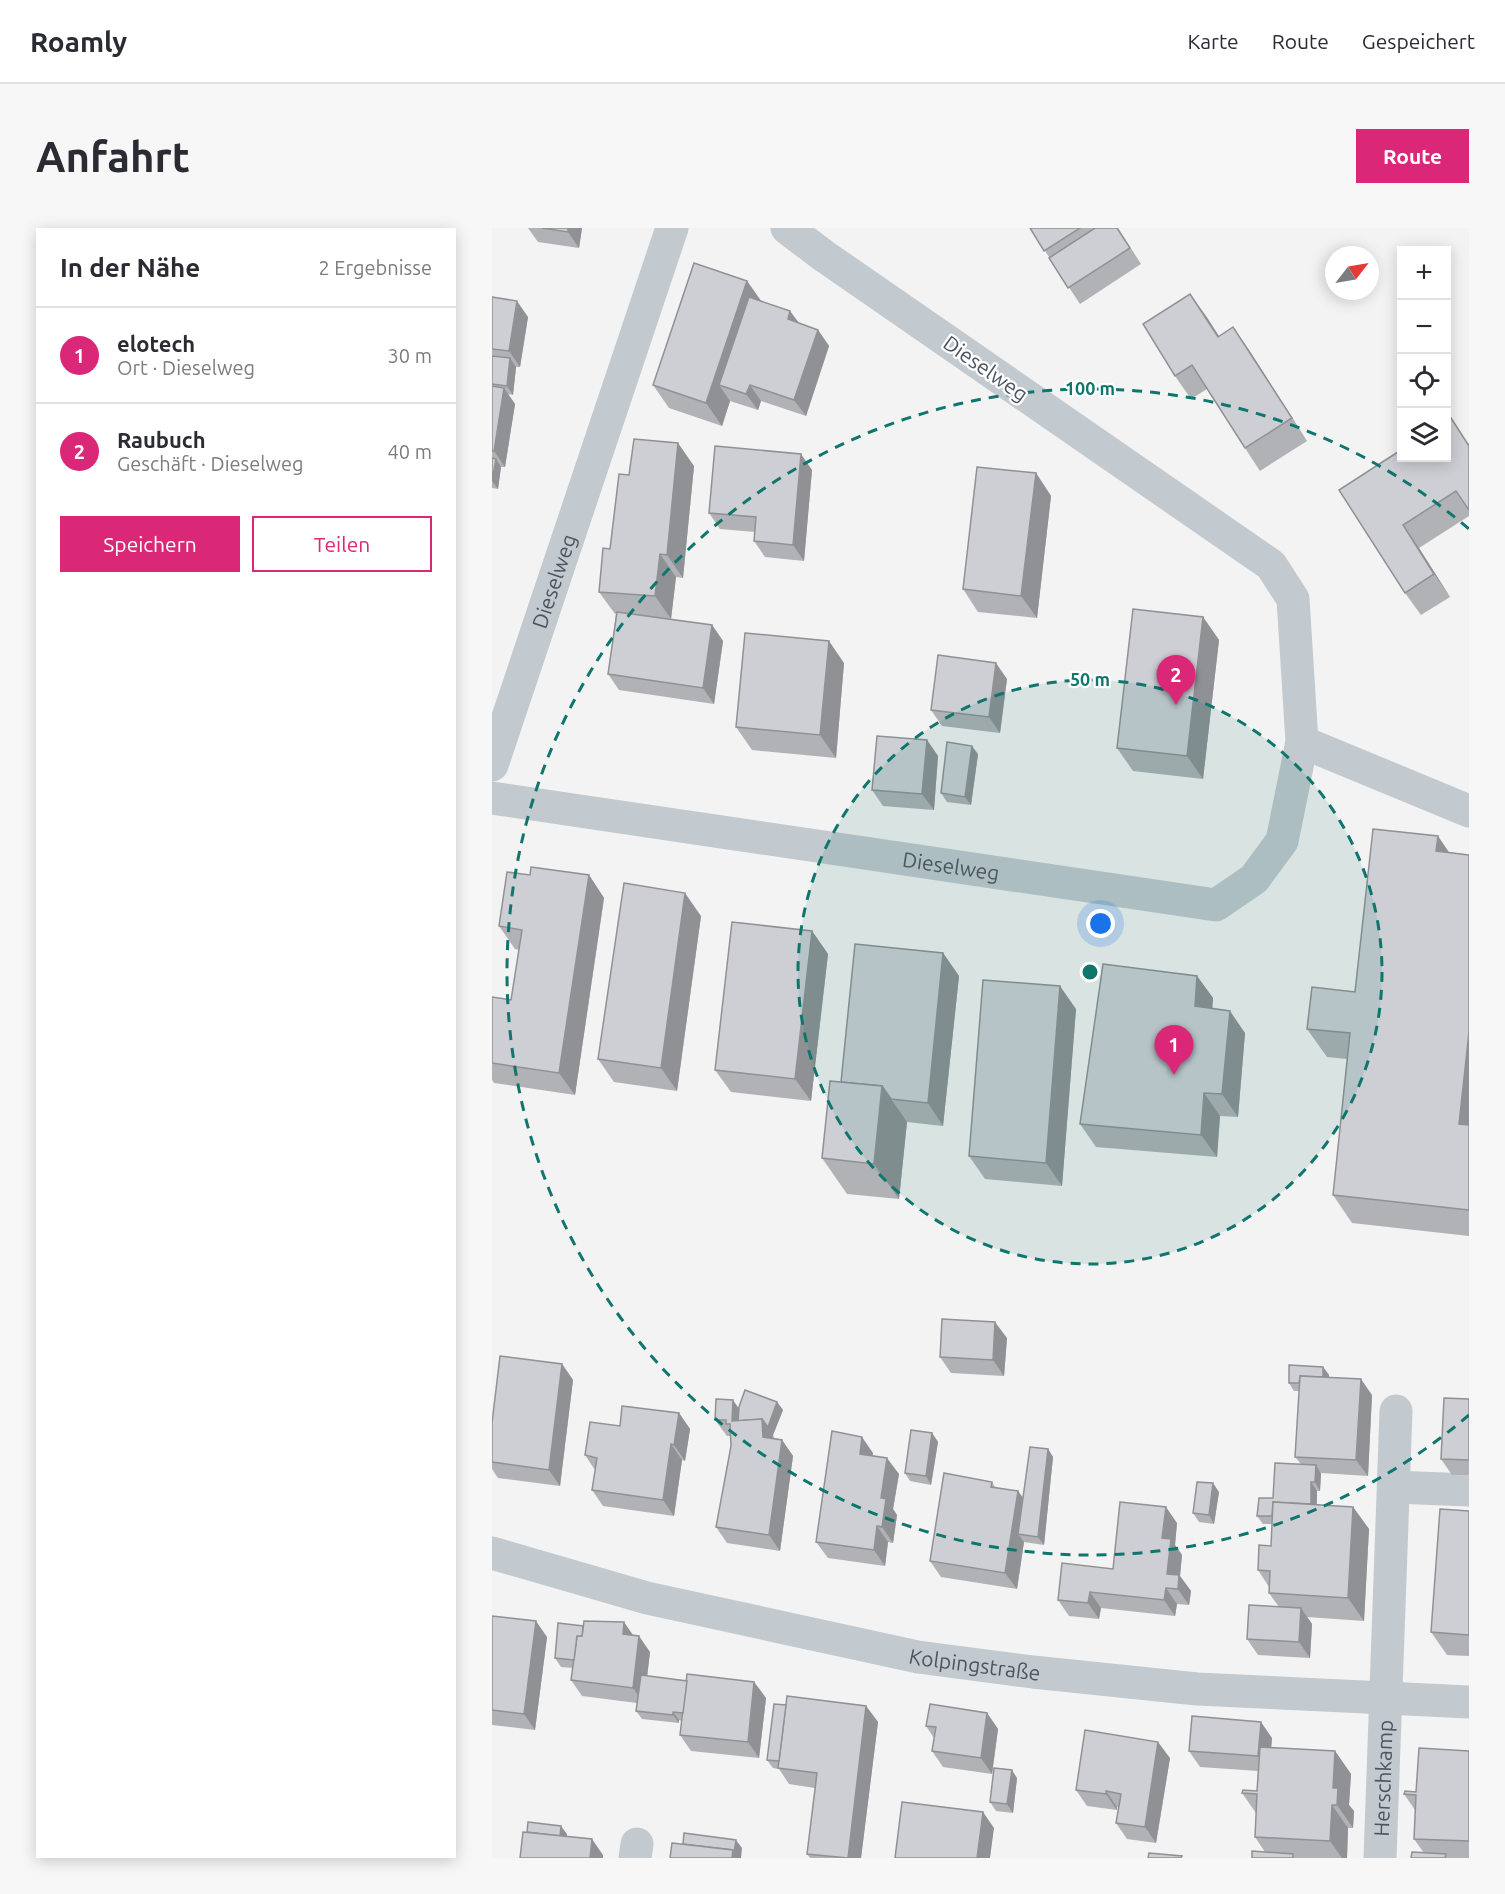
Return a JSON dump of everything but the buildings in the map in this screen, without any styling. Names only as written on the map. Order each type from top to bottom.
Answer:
[{"type":"street","name":"Dieselweg","points":[[492,765],[672,228]]},
{"type":"street","name":"Dieselweg","points":[[492,798],[1216,905],[1254,879],[1282,842],[1302,742],[1293,599],[1271,565],[843,270],[787,228]]},
{"type":"street","points":[[1302,742],[1469,811]]},
{"type":"street","name":"Herschkamp","points":[[1380,1858],[1396,1411]]},
{"type":"street","points":[[1394,1487],[1469,1490]]},
{"type":"street","name":"Kolpingstraße","points":[[492,1553],[647,1598],[918,1657],[1197,1689],[1469,1702]]},
{"type":"place","name":"Raubuch","points":[[1176,705]]},
{"type":"place","name":"elotech","points":[[1174,1075]]}]
